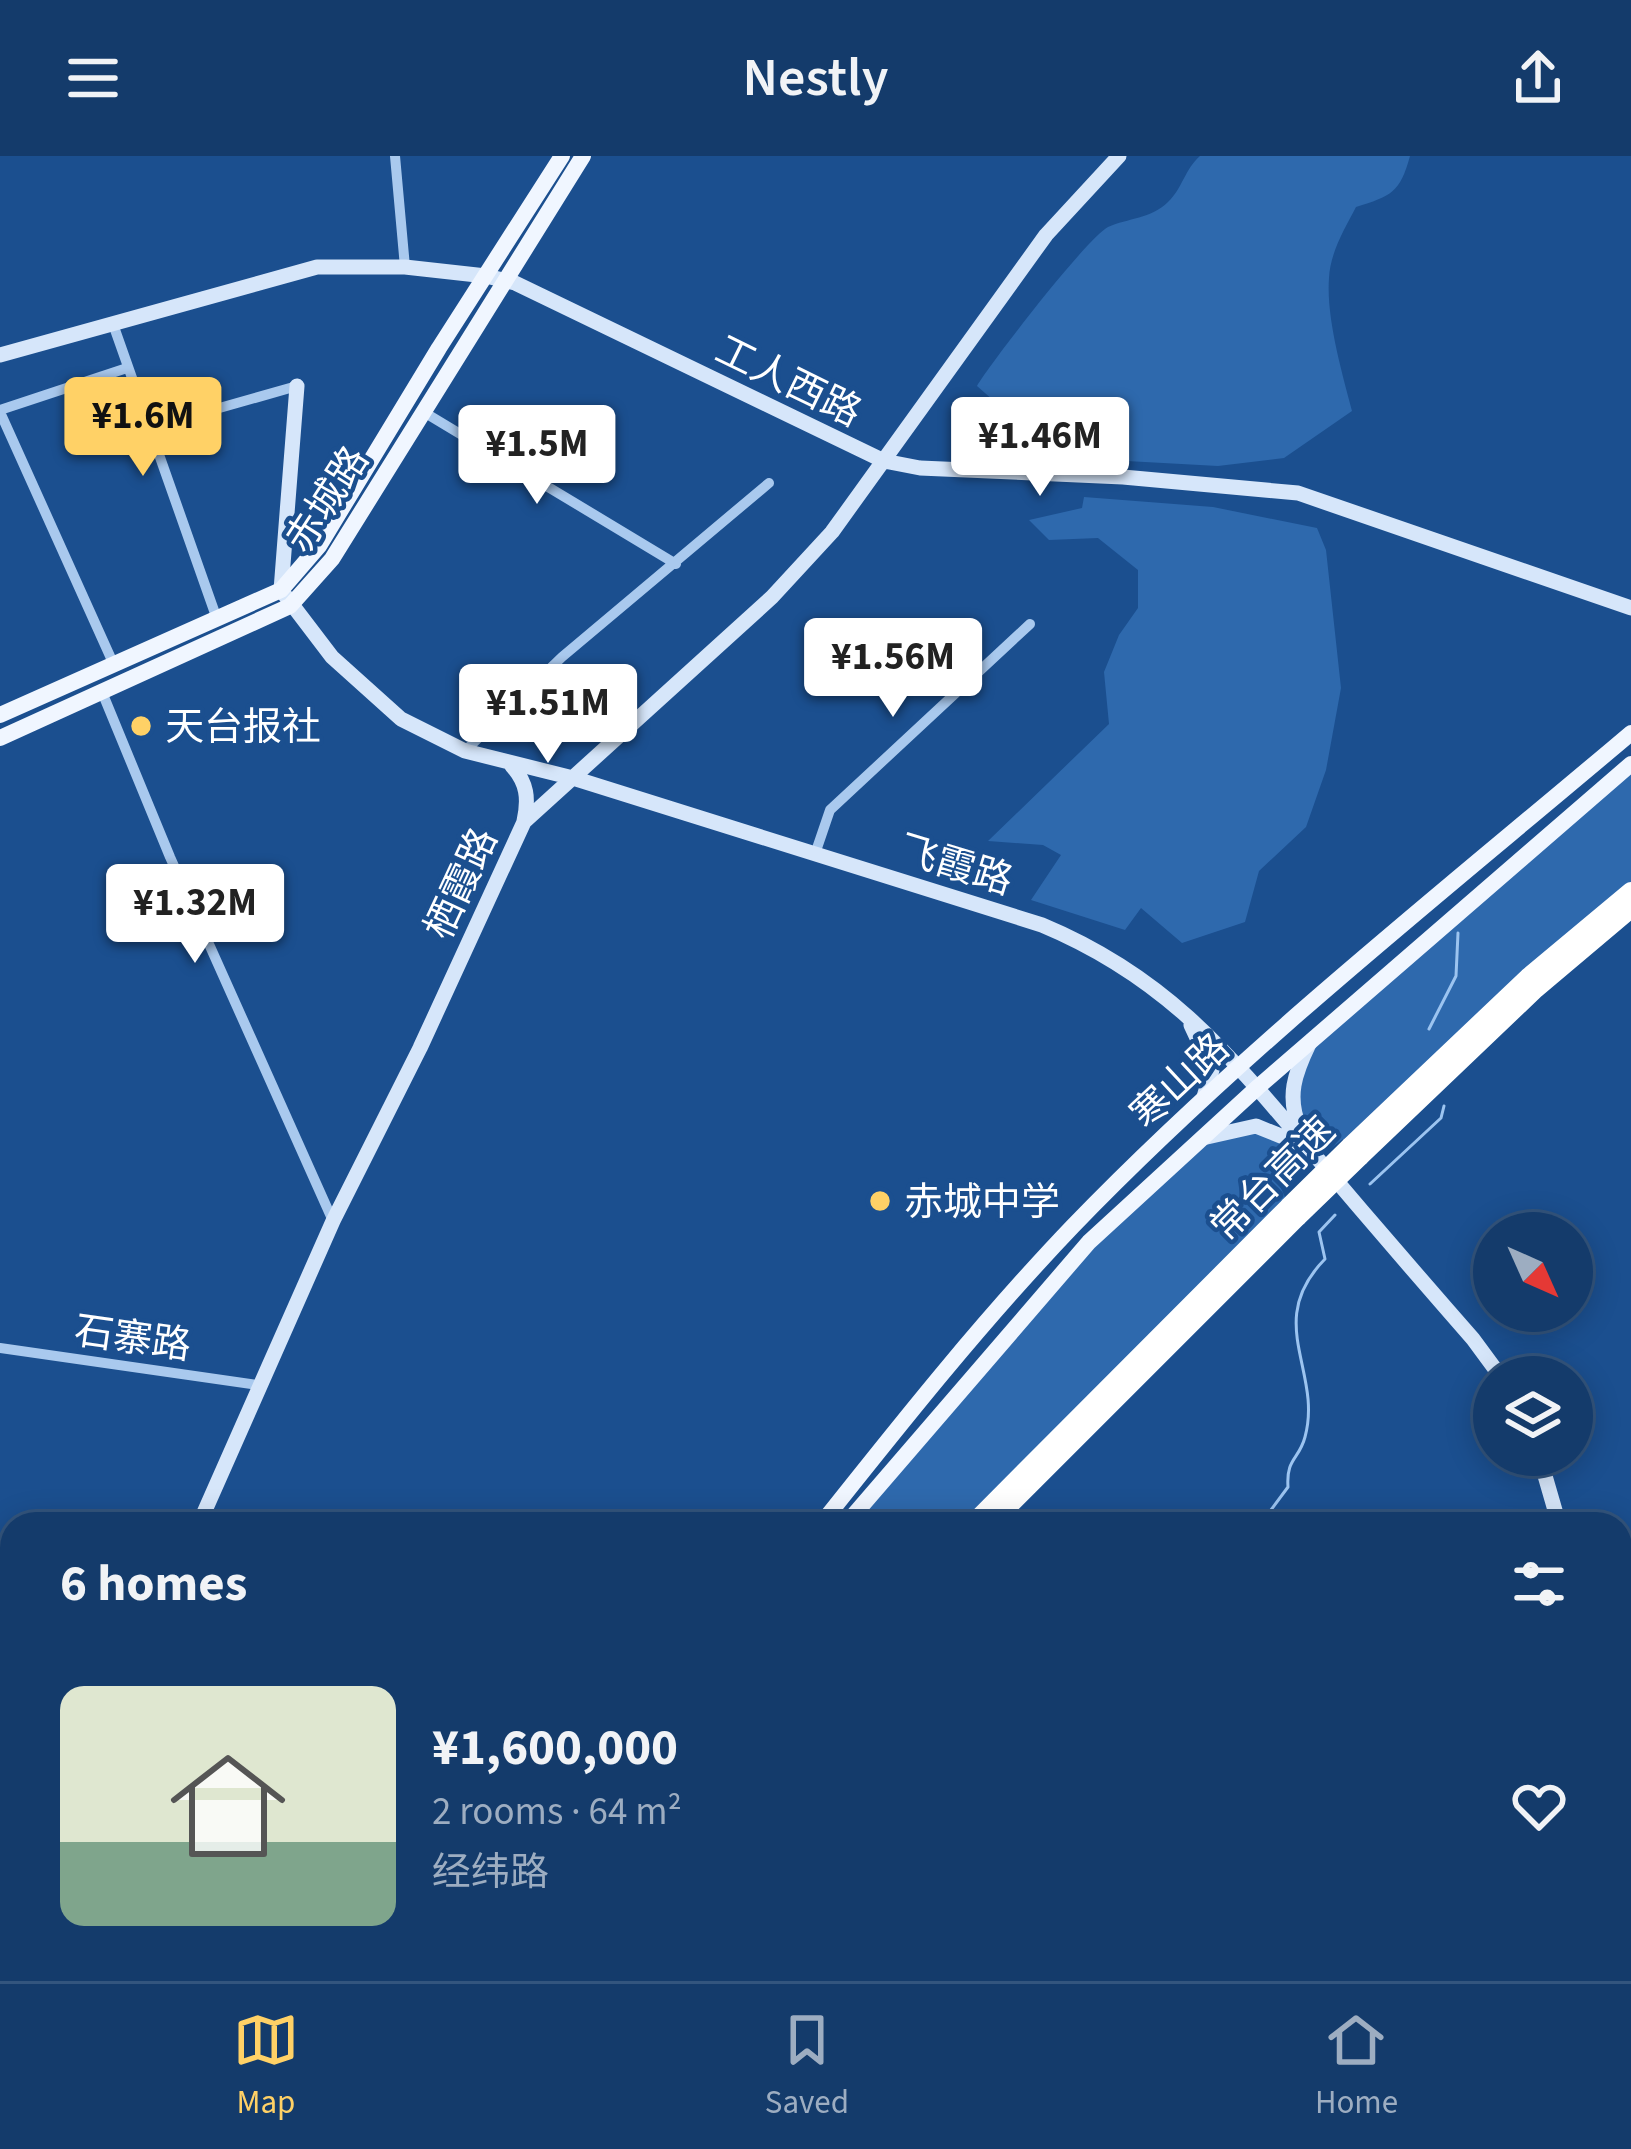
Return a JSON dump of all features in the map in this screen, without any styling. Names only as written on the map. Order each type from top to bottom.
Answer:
[{"type":"highway","name":"常台高速","points":[[984,1512],[1528,977],[1631,892]]},
{"type":"highway","name":"常台高速","points":[[1355,1151],[1631,909]]},
{"type":"highway","name":"常台高速","points":[[1004,1512],[1294,1211]]},
{"type":"main road","name":"赤城路","points":[[381,459],[486,276],[562,156]]},
{"type":"main road","name":"赤城路","points":[[0,738],[102,692],[285,598],[381,459],[422,411],[583,156]]},
{"type":"main road","name":"栖霞路","points":[[204,1512],[333,1221],[524,823],[772,597],[832,532],[1046,235],[1119,156]]},
{"type":"main road","name":"工人西路","points":[[0,355],[317,267],[405,267],[486,276],[506,280],[884,461],[920,468],[1123,477],[1298,493],[1631,608]]},
{"type":"main road","points":[[285,598],[297,386]]},
{"type":"main road","name":"赤城路","points":[[0,715],[218,619],[285,598]]},
{"type":"main road","name":"飞霞路","points":[[285,598],[332,656],[401,719],[465,752],[573,778],[1042,925],[1086,943],[1151,983],[1240,1066],[1484,1356]]},
{"type":"main road","points":[[31,701],[40,720]]},
{"type":"main road","name":"寒山路","points":[[831,1512],[911,1411],[1073,1227],[1240,1066],[1631,734]]},
{"type":"main road","points":[[510,764],[523,778],[528,800],[524,823]]},
{"type":"main road","name":"寒山路","points":[[856,1512],[1089,1242],[1311,1040],[1631,764]]},
{"type":"main road","points":[[1183,1012],[1212,1070],[1200,1104]]},
{"type":"main road","points":[[1308,1148],[1292,1111],[1293,1076],[1311,1040]]},
{"type":"main road","points":[[1219,1044],[1247,1051],[1265,1045]]},
{"type":"main road","points":[[1198,1140],[1256,1126],[1308,1148]]},
{"type":"main road","points":[[1544,1476],[1555,1512]]},
{"type":"street","points":[[394,156],[405,267]]},
{"type":"street","points":[[112,324],[218,619]]},
{"type":"street","points":[[114,665],[0,411],[127,368]]},
{"type":"street","points":[[149,428],[297,386]]},
{"type":"street","points":[[422,411],[676,564]]},
{"type":"street","points":[[465,752],[562,657],[769,483]]},
{"type":"street","points":[[815,854],[830,810],[1030,624]]},
{"type":"street","points":[[102,692],[333,1221]]},
{"type":"street","name":"石寨路","points":[[0,1348],[258,1385]]},
{"type":"shaded area","points":[[1200,156],[1410,156],[1392,191],[1356,207],[1332,259],[1330,310],[1352,411],[1284,458],[1218,466],[1035,456],[1026,429],[977,386],[1040,301],[1097,236],[1108,227],[1161,208]]},
{"type":"shaded area","points":[[1084,497],[1213,507],[1317,528],[1326,550],[1341,688],[1326,770],[1306,827],[1259,871],[1245,922],[1182,943],[1141,908],[1125,930],[1031,900],[1061,855],[1043,845],[988,841],[1109,724],[1104,672],[1119,635],[1138,608],[1138,570],[1098,538],[1049,540],[1029,520],[1082,508]]},
{"type":"shaded area","points":[[1631,764],[1631,891],[1350,1146],[1343,1139],[1330,1149],[1292,1111],[1311,1040]]},
{"type":"shaded area","points":[[1225,1130],[1284,1135],[1287,1147],[1302,1163],[1280,1186],[1289,1206],[984,1512],[856,1512],[1089,1242]]},
{"type":"waterway","points":[[1429,1029],[1456,976],[1458,933]]},
{"type":"waterway","points":[[1370,1184],[1441,1118],[1444,1106]]},
{"type":"waterway","points":[[1269,1512],[1288,1487],[1291,1464],[1305,1437],[1307,1390],[1298,1347],[1298,1304],[1307,1282],[1325,1259],[1319,1232],[1335,1215]]},
{"type":"place","name":"天台报社","points":[[141,726]]},
{"type":"place","name":"赤城中学","points":[[880,1201]]}]
